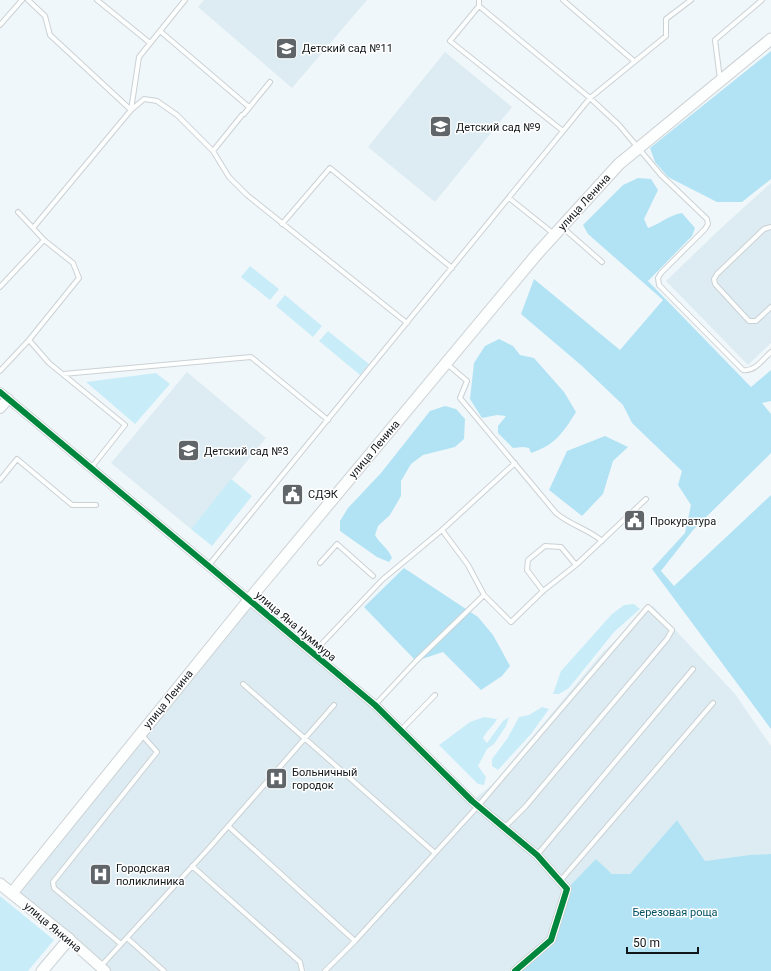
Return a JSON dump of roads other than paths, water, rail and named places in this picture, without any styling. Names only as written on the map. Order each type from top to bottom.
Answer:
[{"type":"main road","name":"улица Ленина","points":[[12,893],[249,600],[558,231],[619,164],[771,39]]},
{"type":"main road","name":"улица Янкина","points":[[0,884],[69,939]]},
{"type":"main road","points":[[42,971],[69,939]]},
{"type":"street","name":"улица Яна Нуммура","points":[[4,395],[375,705],[478,806],[537,856],[561,880],[567,889],[551,940],[515,971]]},
{"type":"street","points":[[0,408],[4,395]]},
{"type":"street","name":"улица Янкина","points":[[69,939],[101,970]]},
{"type":"lane","points":[[0,25],[22,0]]},
{"type":"lane","points":[[28,0],[45,16],[50,35],[130,110]]},
{"type":"lane","points":[[97,0],[150,43]]},
{"type":"lane","points":[[130,110],[139,57],[185,0]]},
{"type":"lane","points":[[479,0],[479,6],[450,40],[563,131]]},
{"type":"lane","points":[[563,0],[634,61]]},
{"type":"lane","points":[[209,565],[590,98],[666,36],[666,19],[691,0]]},
{"type":"lane","points":[[720,80],[715,40],[762,0]]},
{"type":"lane","points":[[479,6],[590,98],[639,147],[661,175],[708,221],[705,229],[661,273],[658,278],[658,285],[743,370],[753,368],[771,352]]},
{"type":"lane","points":[[160,31],[249,107]]},
{"type":"lane","points":[[213,150],[270,82]]},
{"type":"lane","points":[[33,228],[130,110],[144,99],[157,101],[177,115],[213,150],[230,177],[282,224],[407,323]]},
{"type":"lane","points":[[282,224],[330,168],[452,268]]},
{"type":"lane","points":[[509,198],[602,262]]},
{"type":"lane","points":[[0,371],[29,340],[79,278],[73,263],[44,240],[18,212]]},
{"type":"lane","points":[[771,227],[767,227],[717,274],[714,284],[749,320],[756,321],[771,307]]},
{"type":"lane","points":[[0,287],[44,240]]},
{"type":"lane","points":[[29,340],[49,363],[125,425],[91,468]]},
{"type":"lane","points":[[63,374],[251,357],[328,420]]},
{"type":"lane","points":[[446,363],[467,381],[460,398],[556,513],[564,520],[592,533],[602,541]]},
{"type":"lane","points":[[0,480],[17,459],[72,505],[96,505]]},
{"type":"lane","points":[[313,653],[382,580],[442,530],[515,463]]},
{"type":"lane","points":[[442,530],[468,565],[484,595],[511,622],[543,591],[576,565],[646,499]]},
{"type":"lane","points":[[320,563],[337,544],[373,576]]},
{"type":"lane","points":[[543,591],[527,570],[528,560],[545,546],[561,547],[576,565]]},
{"type":"lane","points":[[375,705],[416,661],[484,595]]},
{"type":"lane","points":[[325,971],[355,941],[478,806],[648,606],[653,609],[672,630],[667,639],[504,829]]},
{"type":"lane","points":[[537,856],[693,669]]},
{"type":"lane","points":[[242,684],[305,737],[435,853]]},
{"type":"lane","points":[[401,730],[435,695]]},
{"type":"lane","points":[[561,880],[713,703]]},
{"type":"lane","points":[[101,970],[121,944],[228,826],[334,705]]},
{"type":"lane","points":[[121,944],[54,888],[53,882],[157,752],[141,733]]},
{"type":"lane","points":[[228,826],[355,941]]},
{"type":"lane","points":[[192,866],[300,962],[302,971]]},
{"type":"lane","points":[[127,938],[164,971]]},
{"type":"place","name":"Детский сад №11","points":[[286,48]]},
{"type":"place","name":"Детский сад №9","points":[[440,127]]},
{"type":"place","name":"Детский сад №3","points":[[188,451]]},
{"type":"place","name":"СДЭК","points":[[292,494]]},
{"type":"place","name":"Прокуратура","points":[[634,521]]},
{"type":"place","name":"Больничный городок","points":[[277,778]]},
{"type":"place","name":"Городская поликлиника","points":[[100,874]]},
{"type":"park label","name":"Березовая роща","points":[[675,912]]}]
